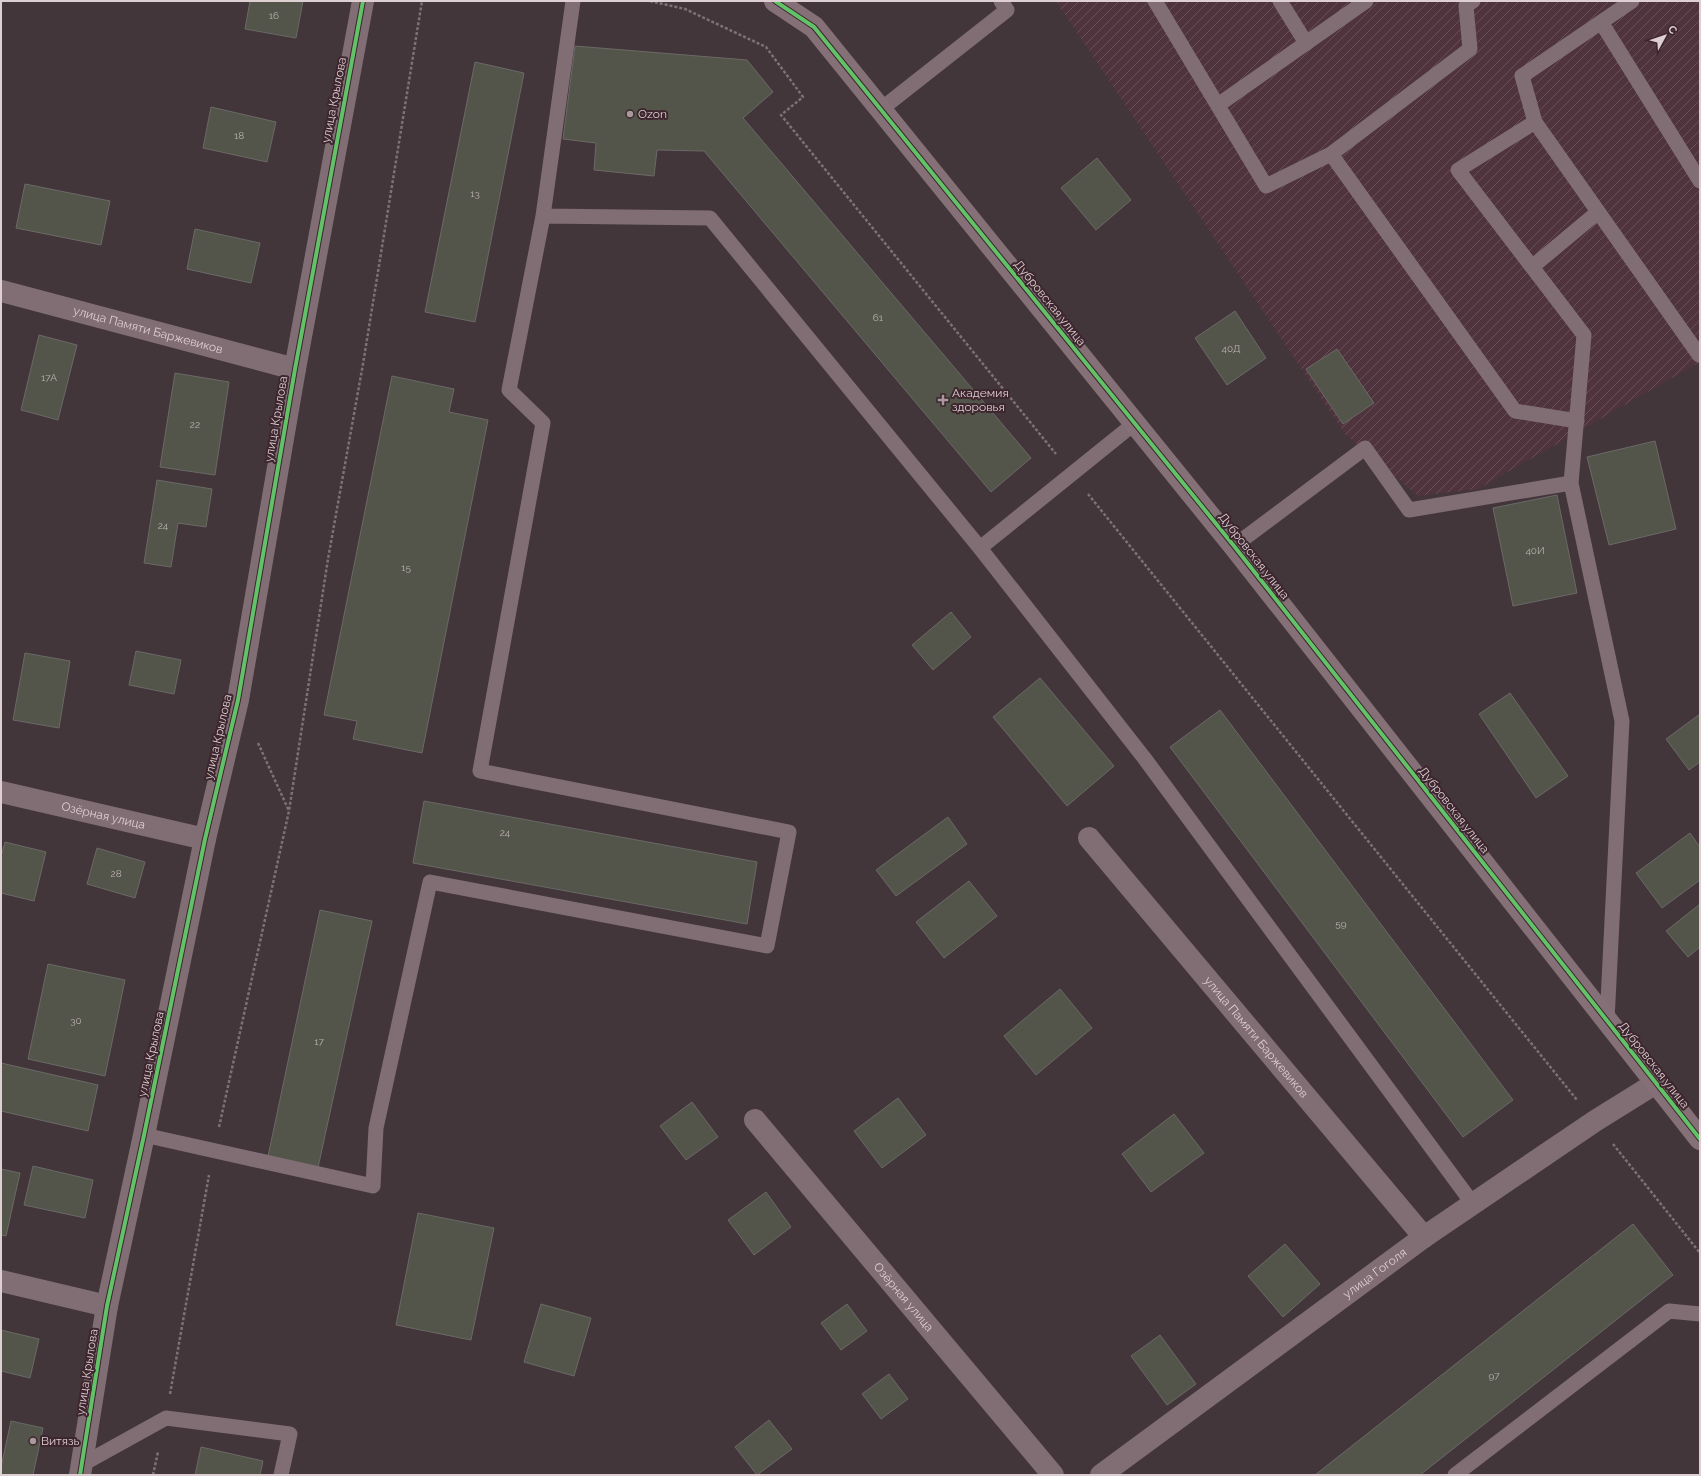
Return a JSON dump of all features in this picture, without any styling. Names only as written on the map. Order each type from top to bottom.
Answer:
[{"type":"street","name":"улица Крылова","points":[[82,1470],[107,1306],[205,839],[238,700],[295,369],[363,1]]},
{"type":"street","name":"Дубровская улица","points":[[775,1],[814,27],[1234,546],[1700,1139]]},
{"type":"street","name":"улица Памяти Баржевиков","points":[[1,291],[295,369]]},
{"type":"street","name":"Озёрная улица","points":[[1,792],[205,839]]},
{"type":"street","name":"улица Памяти Баржевиков","points":[[1089,838],[1424,1237]]},
{"type":"street","name":"улица Гоголя","points":[[1101,1475],[1424,1237],[1595,1122],[1656,1083]]},
{"type":"street","name":"Озёрная улица","points":[[755,1120],[1053,1475]]},
{"type":"street","points":[[1,1281],[107,1306]]},
{"type":"lane","points":[[144,1135],[373,1186],[376,1128],[430,882],[767,946],[789,832],[480,771],[543,423],[509,390],[543,216],[573,1]]},
{"type":"lane","points":[[880,110],[1007,10],[1001,1]]},
{"type":"lane","points":[[1155,1],[1266,186],[1331,154],[1470,49],[1467,3]]},
{"type":"lane","points":[[1280,1],[1306,43]]},
{"type":"lane","points":[[1218,105],[1366,1]]},
{"type":"lane","points":[[1632,1],[1522,76],[1535,122],[1699,355]]},
{"type":"lane","points":[[1601,22],[1700,181]]},
{"type":"lane","points":[[1535,122],[1458,170],[1584,335],[1571,483],[1622,721],[1607,1021]]},
{"type":"lane","points":[[1331,154],[1515,411],[1577,421]]},
{"type":"lane","points":[[1532,267],[1598,212]]},
{"type":"lane","points":[[543,216],[710,218],[980,548],[1145,759],[1473,1204]]},
{"type":"lane","points":[[980,548],[1135,423]]},
{"type":"lane","points":[[1234,546],[1365,448],[1408,510],[1571,483]]},
{"type":"lane","points":[[1455,1475],[1669,1311],[1700,1314]]},
{"type":"lane","points":[[82,1470],[166,1418],[290,1434],[281,1475]]},
{"type":"path","points":[[153,1475],[166,1418],[213,1151],[289,811],[328,559],[363,364],[422,1]]},
{"type":"path","points":[[650,1],[685,9],[766,47],[803,97],[780,115],[1072,474],[1700,1253]]},
{"type":"path","points":[[257,742],[289,811]]},
{"type":"shaded area","points":[[1056,1],[1700,1],[1700,362],[1478,489],[1418,496],[1345,434]]},
{"type":"building","points":[[250,1],[303,1],[296,38],[245,29]]},
{"type":"building","points":[[575,46],[747,60],[773,92],[743,118],[1031,458],[991,492],[704,151],[657,150],[654,176],[594,170],[596,143],[563,139]]},
{"type":"building","points":[[475,62],[524,73],[475,322],[425,312]]},
{"type":"building","points":[[211,107],[276,122],[267,162],[203,148]]},
{"type":"building","points":[[1097,158],[1131,200],[1096,230],[1061,188]]},
{"type":"building","points":[[25,184],[110,201],[101,245],[16,228]]},
{"type":"building","points":[[195,229],[260,243],[251,283],[187,269]]},
{"type":"building","points":[[1235,311],[1266,358],[1227,385],[1195,338]]},
{"type":"building","points":[[39,335],[77,345],[58,420],[21,410]]},
{"type":"building","points":[[1337,349],[1374,403],[1343,424],[1306,369]]},
{"type":"building","points":[[175,373],[229,382],[215,475],[160,467]]},
{"type":"building","points":[[392,376],[454,389],[449,412],[488,420],[422,753],[353,739],[357,721],[324,715]]},
{"type":"building","points":[[1655,441],[1676,529],[1609,545],[1587,457]]},
{"type":"building","points":[[157,480],[212,489],[206,527],[178,523],[171,567],[144,563]]},
{"type":"building","points":[[1557,495],[1577,593],[1513,606],[1493,508]]},
{"type":"building","points":[[951,612],[971,637],[933,670],[912,645]]},
{"type":"building","points":[[136,651],[181,660],[174,694],[129,685]]},
{"type":"building","points":[[25,653],[70,661],[59,728],[13,720]]},
{"type":"building","points":[[1040,678],[1114,766],[1067,806],[993,717]]},
{"type":"building","points":[[1510,693],[1568,776],[1536,798],[1479,714]]},
{"type":"building","points":[[1220,710],[1513,1100],[1463,1137],[1170,747]]},
{"type":"building","points":[[1700,714],[1700,762],[1689,770],[1666,739]]},
{"type":"building","points":[[424,801],[757,862],[747,924],[413,863]]},
{"type":"building","points":[[948,817],[967,844],[896,896],[876,870]]},
{"type":"building","points":[[1690,833],[1700,847],[1700,880],[1662,908],[1636,873]]},
{"type":"building","points":[[5,842],[46,852],[34,901],[1,893],[1,856]]},
{"type":"building","points":[[97,848],[145,862],[135,898],[87,884]]},
{"type":"building","points":[[969,881],[997,916],[944,958],[916,922]]},
{"type":"building","points":[[1700,904],[1700,947],[1688,957],[1666,931]]},
{"type":"building","points":[[320,910],[372,921],[317,1172],[267,1161]]},
{"type":"building","points":[[48,964],[125,980],[105,1076],[28,1059]]},
{"type":"building","points":[[1060,989],[1092,1028],[1036,1075],[1004,1036]]},
{"type":"building","points":[[1,1063],[98,1085],[88,1131],[1,1111]]},
{"type":"building","points":[[898,1098],[926,1135],[882,1168],[854,1131]]},
{"type":"building","points":[[692,1102],[718,1137],[686,1160],[660,1126]]},
{"type":"building","points":[[1174,1114],[1204,1153],[1151,1192],[1122,1154]]},
{"type":"building","points":[[33,1166],[93,1180],[85,1218],[24,1205]]},
{"type":"building","points":[[1,1169],[20,1173],[6,1236],[1,1235]]},
{"type":"building","points":[[766,1192],[791,1227],[754,1255],[728,1220]]},
{"type":"building","points":[[418,1213],[494,1228],[471,1340],[396,1325]]},
{"type":"building","points":[[1633,1224],[1673,1275],[1420,1475],[1315,1475]]},
{"type":"building","points":[[1285,1244],[1320,1284],[1283,1317],[1248,1276]]},
{"type":"building","points":[[541,1304],[591,1318],[574,1376],[524,1362]]},
{"type":"building","points":[[847,1304],[867,1331],[841,1350],[821,1323]]},
{"type":"building","points":[[1,1330],[39,1339],[30,1378],[1,1371]]},
{"type":"building","points":[[1160,1335],[1196,1384],[1167,1405],[1131,1356]]},
{"type":"building","points":[[889,1374],[908,1399],[881,1419],[862,1394]]},
{"type":"building","points":[[769,1420],[792,1449],[757,1475],[735,1447]]},
{"type":"building","points":[[11,1421],[43,1428],[33,1475],[1,1475],[1,1467]]},
{"type":"building","points":[[201,1447],[263,1461],[260,1475],[195,1475]]},
{"type":"cycle path","points":[[80,1475],[107,1306],[205,839],[238,700],[295,369],[363,1]]},
{"type":"cycle path","points":[[775,1],[814,27],[1234,546],[1700,1139]]},
{"type":"place","name":"Ozon","points":[[630,114]]},
{"type":"place","name":"Академия здоровья","points":[[943,400]]},
{"type":"place","name":"Витязь","points":[[33,1441]]}]
